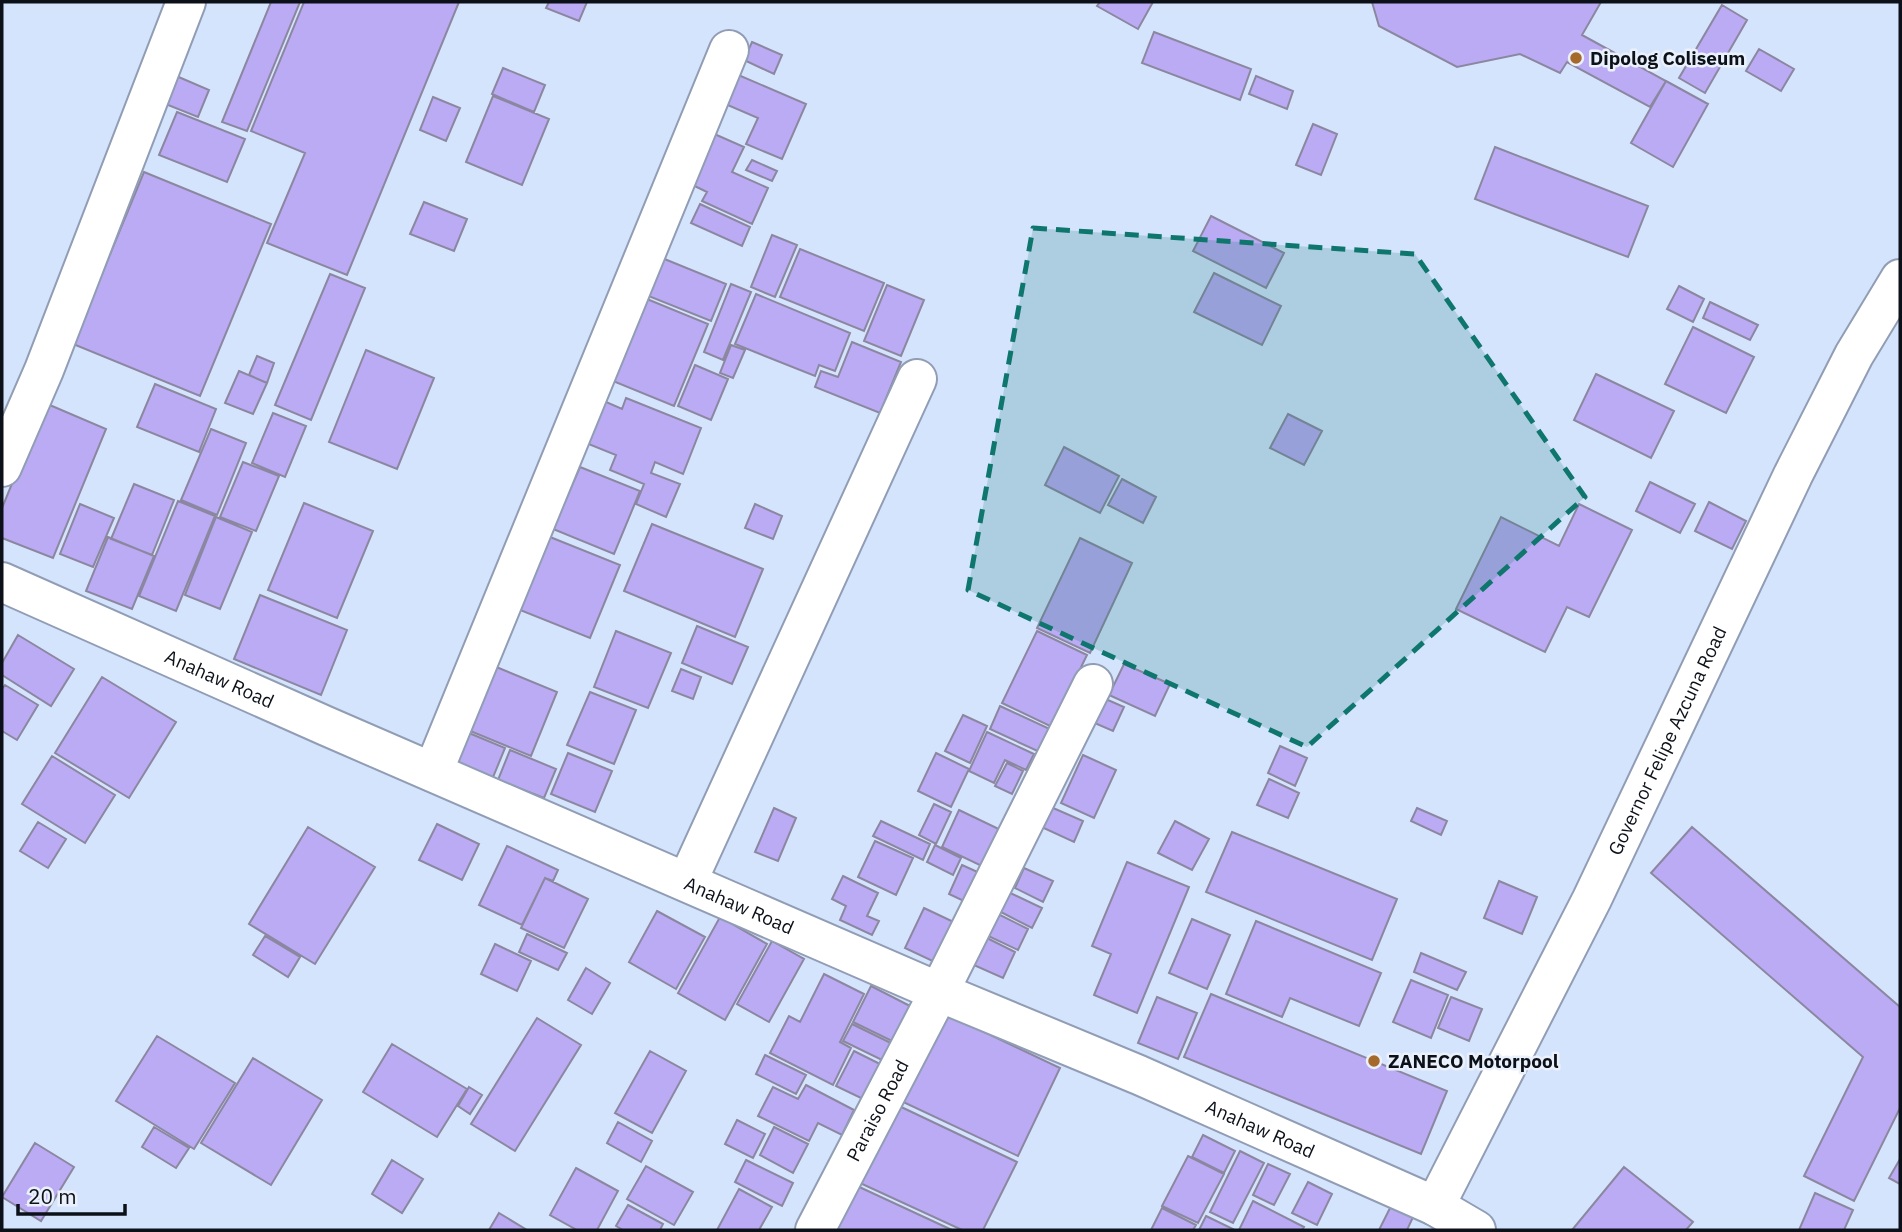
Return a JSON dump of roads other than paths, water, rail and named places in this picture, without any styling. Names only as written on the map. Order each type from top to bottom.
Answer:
[{"type":"street","points":[[2,467],[48,361],[186,2]]},
{"type":"street","points":[[433,772],[729,50]]},
{"type":"street","name":"Governor Felipe Azcuna Road","points":[[1435,1206],[1591,899],[1793,475],[1854,355],[1900,279]]},
{"type":"street","points":[[687,882],[917,379]]},
{"type":"street","name":"Anahaw Road","points":[[2,582],[939,992],[1139,1075],[1435,1206],[1476,1230]]},
{"type":"street","name":"Paraiso Road","points":[[815,1230],[939,992],[1093,684]]},
{"type":"place","name":"Dipolog Coliseum","points":[[1576,58]]},
{"type":"place","name":"ZANECO Motorpool","points":[[1374,1061]]}]
